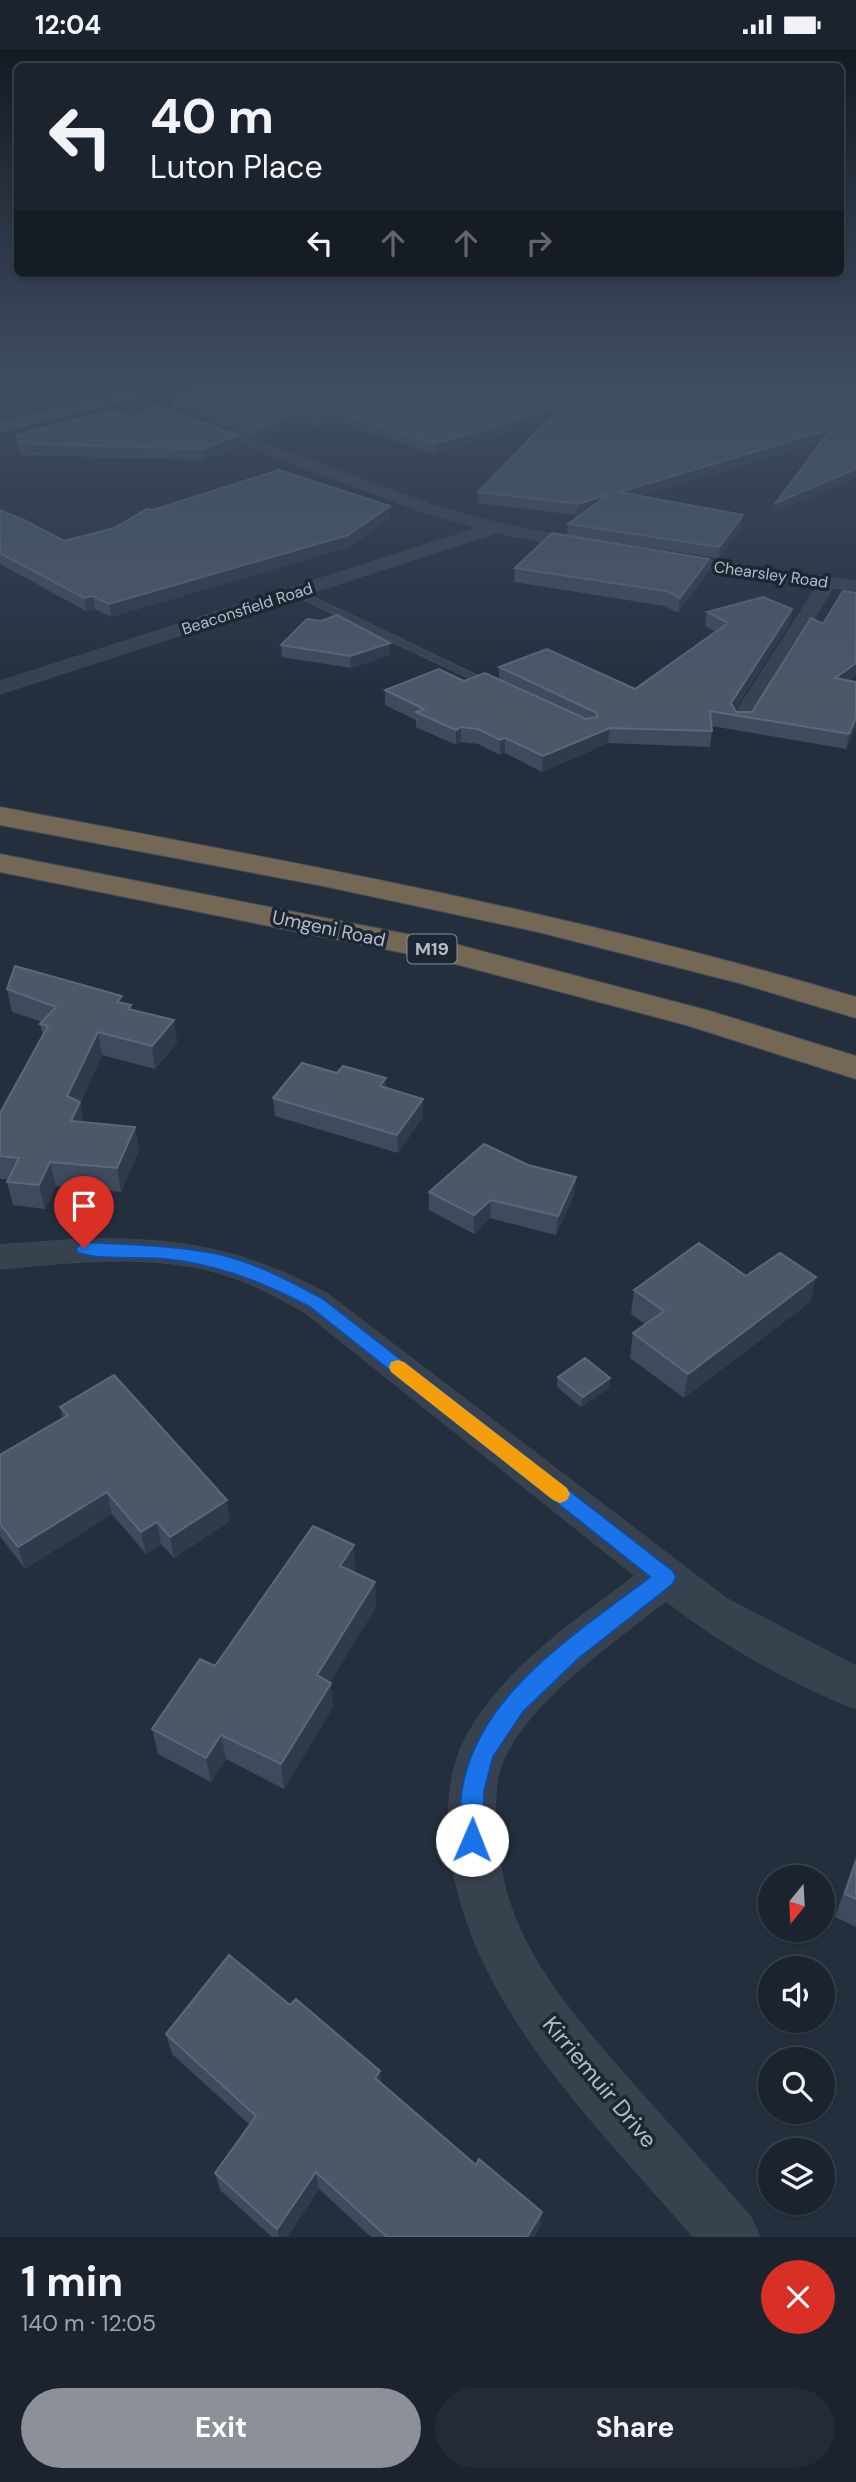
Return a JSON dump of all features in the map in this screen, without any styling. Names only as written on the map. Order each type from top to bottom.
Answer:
[{"type":"highway","points":[[0,816],[313,874],[498,912],[643,947],[856,1008]]},
{"type":"highway","name":"Umgeni Road","points":[[0,863],[447,952],[698,1019],[856,1067]]},
{"type":"street","points":[[372,488],[495,529],[602,549]]},
{"type":"street","name":"Beaconsfield Road","points":[[0,688],[495,529]]},
{"type":"street","name":"Chearsley Road","points":[[654,557],[856,586]]},
{"type":"street","points":[[741,719],[828,582]]},
{"type":"street","points":[[0,1257],[84,1248],[164,1253],[219,1261],[269,1278],[316,1303],[711,1611],[793,1657],[856,1688]]},
{"type":"street","name":"Kirriemuir Drive","points":[[666,1577],[570,1651],[515,1705],[483,1753],[472,1792],[472,1840],[480,1887],[495,1935],[556,2035],[731,2237]]},
{"type":"lane","points":[[295,592],[504,690]]},
{"type":"building","points":[[222,488],[335,488],[390,506],[348,535],[109,604],[93,596],[84,598],[0,553],[0,510],[64,541],[114,528],[147,509],[153,510]]},
{"type":"building","points":[[482,488],[632,488],[619,492],[743,515],[719,547],[568,524],[610,494],[578,504],[478,492]]},
{"type":"building","points":[[787,488],[811,488],[776,503]]},
{"type":"building","points":[[552,533],[709,559],[680,598],[666,591],[515,568]]},
{"type":"building","points":[[843,591],[856,593],[856,663],[835,678],[856,682],[856,718],[849,734],[710,711],[712,731],[610,728],[543,756],[478,729],[461,727],[456,730],[416,712],[424,709],[385,690],[439,669],[464,681],[485,673],[586,719],[597,717],[597,713],[499,667],[547,649],[635,689],[728,623],[707,612],[763,597],[792,609],[731,703],[736,712],[752,712],[811,618],[823,624]]},
{"type":"building","points":[[337,615],[390,643],[350,656],[281,645],[307,619],[321,621]]},
{"type":"building","points":[[15,966],[122,996],[117,1002],[131,1005],[128,1009],[174,1020],[152,1046],[98,1032],[67,1096],[80,1102],[71,1121],[135,1127],[117,1168],[50,1162],[39,1185],[7,1182],[19,1158],[0,1156],[0,1113],[48,1026],[40,1024],[56,1007],[7,989]]},
{"type":"building","points":[[302,1063],[337,1073],[343,1066],[386,1078],[380,1086],[423,1099],[397,1135],[273,1098]]},
{"type":"building","points":[[484,1144],[528,1165],[576,1177],[558,1216],[491,1200],[474,1215],[429,1192]]},
{"type":"building","points":[[699,1243],[746,1276],[780,1253],[816,1277],[688,1374],[633,1333],[664,1311],[634,1290]]},
{"type":"building","points":[[585,1358],[610,1378],[583,1397],[558,1377]]},
{"type":"building","points":[[114,1375],[227,1500],[170,1537],[157,1522],[141,1532],[107,1492],[18,1547],[0,1524],[0,1455],[68,1415],[60,1407]]},
{"type":"building","points":[[313,1526],[354,1545],[340,1566],[375,1582],[317,1675],[331,1683],[281,1764],[221,1735],[206,1758],[152,1729],[200,1659],[215,1666]]},
{"type":"building","points":[[856,1861],[856,1899],[845,1894]]},
{"type":"building","points":[[229,1955],[290,2005],[296,1999],[380,2071],[375,2078],[476,2165],[479,2159],[542,2212],[527,2237],[387,2237],[316,2172],[277,2229],[215,2173],[256,2116],[166,2034]]},
{"type":"slow traffic","points":[[398,1367],[560,1494]]},
{"type":"route","points":[[84,1248],[164,1253],[219,1261],[269,1278],[316,1303],[666,1577],[570,1651],[515,1705],[483,1753],[472,1792],[472,1840]]}]
